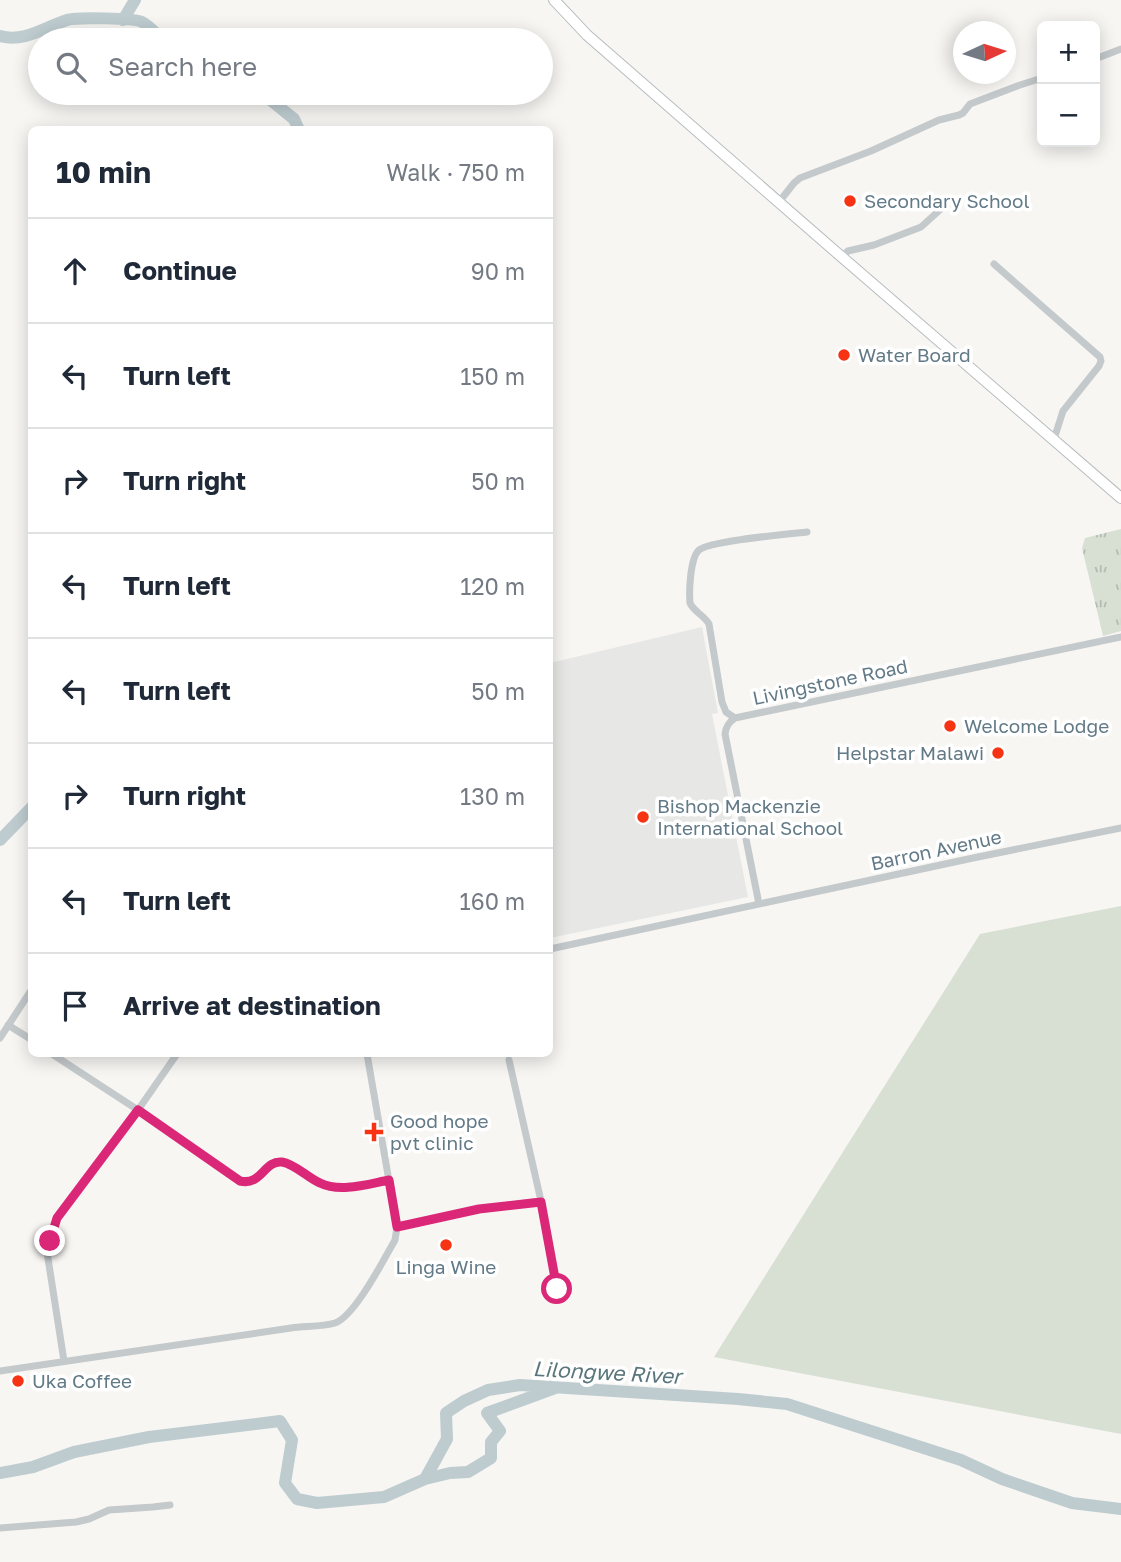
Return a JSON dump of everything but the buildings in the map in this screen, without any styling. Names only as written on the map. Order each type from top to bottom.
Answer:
[{"type":"main road","points":[[554,0],[587,35],[841,257],[1120,495]]},
{"type":"street","points":[[1100,57],[1121,49]]},
{"type":"street","points":[[779,202],[800,178],[871,152],[939,120],[959,115],[970,104],[1037,80]]},
{"type":"street","points":[[841,257],[848,251],[874,245],[921,227],[943,208]]},
{"type":"street","points":[[994,264],[1100,357],[1099,366],[1063,411],[1054,439]]},
{"type":"street","points":[[735,718],[726,712],[722,702],[709,624],[692,607],[694,557],[704,547],[807,532]]},
{"type":"street","name":"Livingstone Road","points":[[759,904],[725,734],[728,724],[735,718],[1121,637]]},
{"type":"street","name":"Barron Avenue","points":[[553,948],[1121,828]]},
{"type":"street","points":[[0,1038],[28,995]]},
{"type":"street","points":[[8,1025],[28,1038]]},
{"type":"street","points":[[57,1057],[240,1181],[255,1180],[270,1165],[279,1162],[327,1186],[344,1187],[389,1180]]},
{"type":"street","points":[[64,1362],[47,1252],[52,1231],[57,1218],[175,1057]]},
{"type":"street","points":[[0,1371],[336,1322],[348,1313],[396,1240],[397,1227],[368,1057]]},
{"type":"street","points":[[509,1060],[541,1202],[557,1289]]},
{"type":"street","points":[[397,1227],[479,1209],[541,1202]]},
{"type":"street","points":[[0,1528],[76,1522],[89,1520],[109,1510],[170,1505]]},
{"type":"shaded area","name":"Bishop Mackenzie International School","points":[[702,627],[718,713],[712,714],[748,897],[553,937],[553,662]]},
{"type":"green space","points":[[1121,529],[1121,631],[1103,636],[1082,548],[1085,538]]},
{"type":"green space","points":[[1121,906],[1121,1434],[714,1357],[980,934]]},
{"type":"waterway","points":[[123,20],[135,0]]},
{"type":"waterway","name":"Lilongwe River","points":[[47,28],[67,20],[105,18],[142,22],[151,28]]},
{"type":"waterway","name":"Lilongwe River","points":[[0,36],[9,38],[28,35]]},
{"type":"waterway","name":"Lilongwe River","points":[[277,105],[294,119],[297,126]]},
{"type":"waterway","name":"Lilongwe River","points":[[0,840],[28,811]]},
{"type":"waterway","name":"Lilongwe River","points":[[0,1473],[33,1467],[74,1452],[149,1437],[280,1421],[292,1440],[285,1483],[297,1499],[317,1503],[384,1497],[425,1479],[447,1439],[446,1413],[488,1390],[520,1385],[787,1404],[961,1460],[1002,1479],[1072,1503],[1121,1509]]},
{"type":"waterway","points":[[425,1479],[468,1472],[491,1458],[491,1442],[500,1431],[487,1413],[555,1388]]},
{"type":"place","name":"Secondary School","points":[[850,201]]},
{"type":"place","name":"Water Board","points":[[844,355]]},
{"type":"place","name":"Welcome Lodge","points":[[950,726]]},
{"type":"place","name":"Helpstar Malawi","points":[[998,753]]},
{"type":"place","name":"Bishop Mackenzie International School","points":[[643,817]]},
{"type":"place","name":"Good hope pvt clinic","points":[[374,1132]]},
{"type":"place","name":"Linga Wine","points":[[446,1245]]},
{"type":"place","name":"Uka Coffee","points":[[18,1381]]},
{"type":"route","points":[[50,1241],[57,1218],[138,1110],[235,1179],[246,1183],[255,1180],[270,1165],[279,1162],[284,1162],[327,1186],[344,1187],[389,1180],[397,1227],[479,1209],[541,1202],[557,1289]]}]
